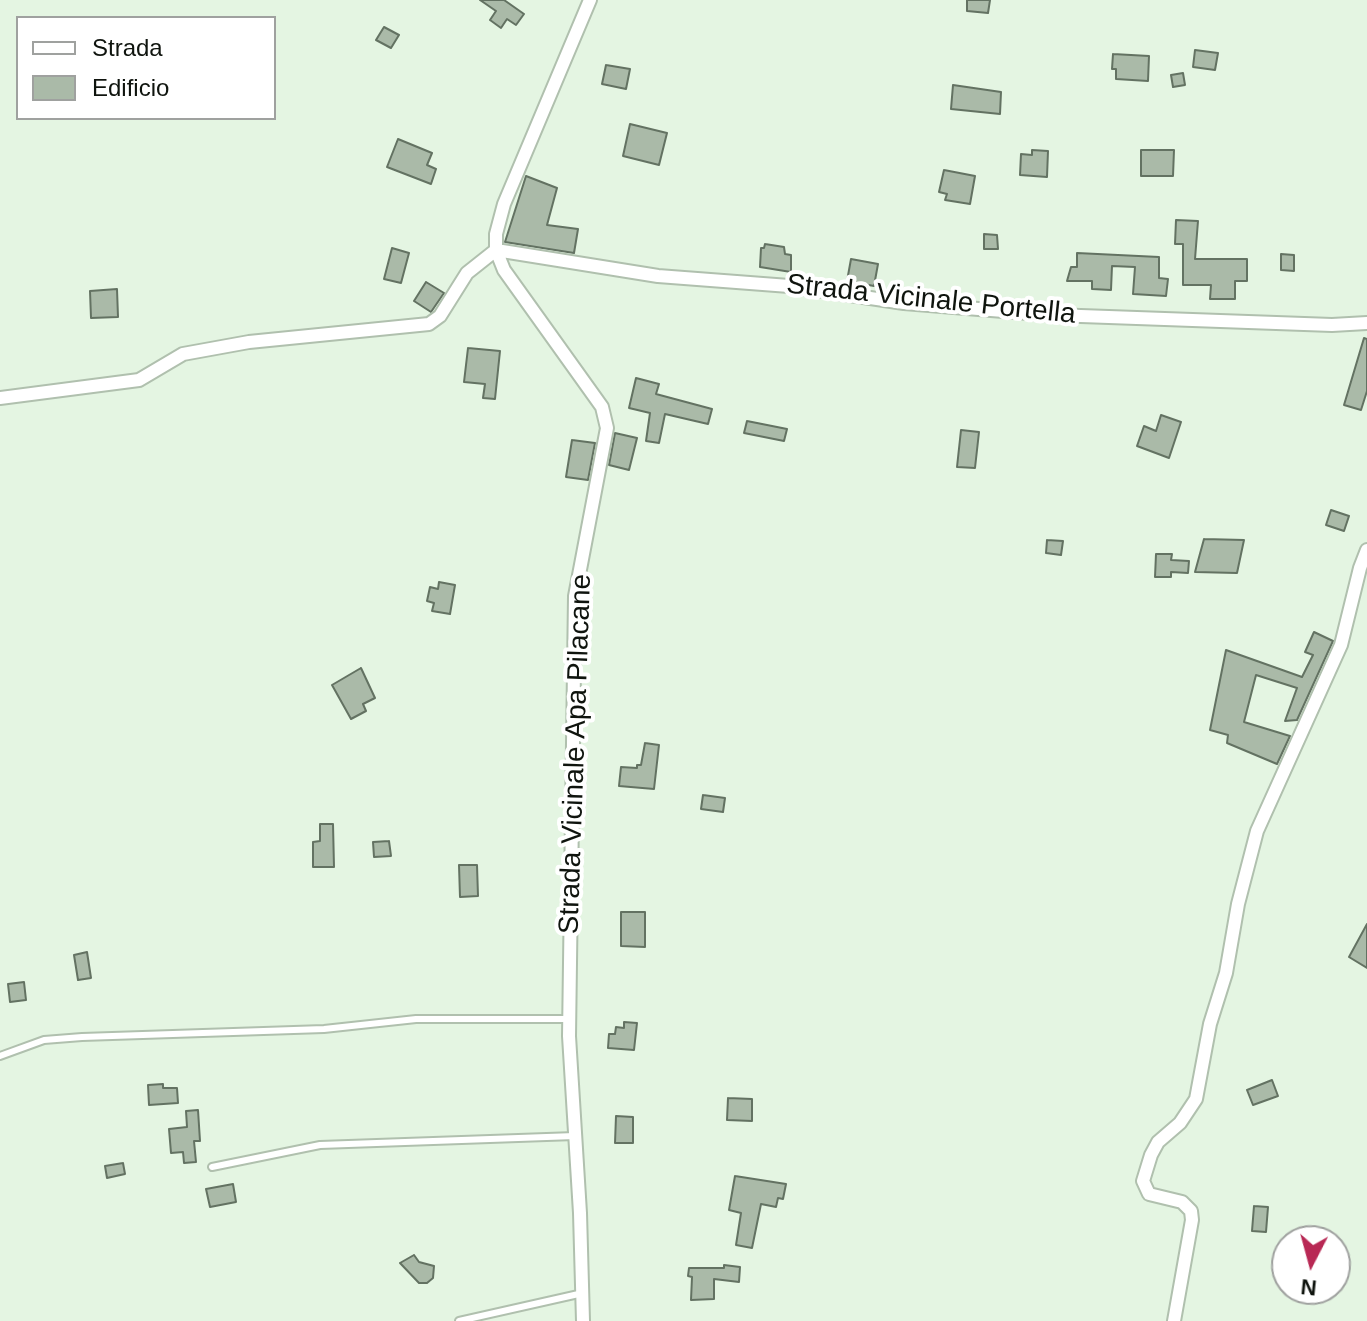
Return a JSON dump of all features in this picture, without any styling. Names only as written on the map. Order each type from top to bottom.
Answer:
[{"type":"street","points":[[0,398],[139,380],[183,354],[249,342],[429,324],[440,316],[467,273],[496,250],[496,234],[504,204],[590,0]]},
{"type":"street","name":"Strada Vicinale Portella","points":[[496,250],[658,276],[789,286],[904,303],[1053,315],[1332,325],[1367,323]]},
{"type":"street","name":"Strada Vicinale Apa Pilacane","points":[[496,250],[504,270],[602,407],[607,428],[575,596],[569,1019],[583,1321]]},
{"type":"street","points":[[1174,1321],[1191,1211],[1182,1202],[1149,1194],[1143,1181],[1158,1142],[1180,1123],[1196,1099],[1210,1024],[1226,973],[1253,843],[1341,645],[1367,550]]},
{"type":"lane","points":[[0,1056],[44,1040],[69,1038],[324,1029],[416,1019],[569,1019]]},
{"type":"lane","points":[[212,1167],[320,1145],[575,1136]]},
{"type":"lane","points":[[459,1321],[583,1293]]},
{"type":"building","points":[[480,0],[504,0],[524,14],[516,25],[507,19],[501,28],[490,20],[496,11]]},
{"type":"building","points":[[967,0],[990,0],[988,13],[967,11]]},
{"type":"building","points":[[384,27],[399,35],[391,48],[376,40]]},
{"type":"building","points":[[1195,50],[1218,53],[1215,70],[1193,67]]},
{"type":"building","points":[[1113,54],[1149,56],[1148,81],[1116,79],[1116,69],[1112,69]]},
{"type":"building","points":[[606,65],[630,69],[626,89],[602,84]]},
{"type":"building","points":[[1183,73],[1185,85],[1173,87],[1171,75]]},
{"type":"building","points":[[953,85],[1001,92],[1000,114],[951,109]]},
{"type":"building","points":[[630,124],[667,133],[659,165],[623,156]]},
{"type":"building","points":[[398,139],[432,153],[427,165],[436,169],[431,184],[387,167]]},
{"type":"building","points":[[1032,150],[1048,151],[1047,177],[1020,175],[1021,154],[1032,155]]},
{"type":"building","points":[[1141,150],[1174,150],[1173,176],[1141,176]]},
{"type":"building","points":[[944,170],[975,176],[970,204],[945,200],[947,194],[939,192]]},
{"type":"building","points":[[526,176],[557,188],[547,225],[578,229],[574,253],[505,242]]},
{"type":"building","points":[[1176,220],[1198,221],[1195,259],[1247,259],[1247,281],[1235,281],[1235,299],[1210,299],[1211,285],[1183,285],[1183,244],[1175,244]]},
{"type":"building","points":[[984,234],[997,235],[998,249],[984,249]]},
{"type":"building","points":[[765,244],[784,247],[785,254],[791,255],[791,272],[760,267],[761,248]]},
{"type":"building","points":[[392,248],[409,253],[401,283],[384,279]]},
{"type":"building","points":[[1077,253],[1159,257],[1159,278],[1168,279],[1166,296],[1133,294],[1135,267],[1112,266],[1111,290],[1092,289],[1092,281],[1067,281],[1071,267],[1077,267]]},
{"type":"building","points":[[1281,254],[1294,255],[1294,271],[1281,270]]},
{"type":"building","points":[[851,259],[878,264],[874,286],[847,281]]},
{"type":"building","points":[[426,282],[444,293],[431,312],[414,301]]},
{"type":"building","points":[[117,289],[118,317],[91,318],[90,291]]},
{"type":"building","points":[[1364,338],[1367,339],[1367,391],[1361,410],[1344,405]]},
{"type":"building","points":[[468,348],[500,351],[495,399],[483,398],[485,384],[464,382]]},
{"type":"building","points":[[636,378],[659,384],[656,394],[712,409],[708,424],[665,414],[659,443],[646,441],[650,413],[629,408]]},
{"type":"building","points":[[1161,415],[1181,422],[1169,458],[1137,446],[1144,426],[1156,431]]},
{"type":"building","points":[[747,421],[787,429],[784,441],[744,433]]},
{"type":"building","points":[[961,430],[979,432],[975,468],[957,467]]},
{"type":"building","points":[[615,433],[637,438],[629,470],[609,465]]},
{"type":"building","points":[[572,440],[595,443],[588,480],[566,477]]},
{"type":"building","points":[[1331,510],[1349,516],[1344,531],[1326,525]]},
{"type":"building","points":[[1204,539],[1244,540],[1237,573],[1195,572]]},
{"type":"building","points":[[1047,540],[1063,541],[1061,555],[1046,553]]},
{"type":"building","points":[[1156,554],[1172,554],[1171,560],[1189,561],[1188,573],[1171,572],[1171,577],[1155,577]]},
{"type":"building","points":[[439,582],[455,585],[450,614],[432,611],[434,603],[427,601],[430,587],[438,589]]},
{"type":"building","points":[[1314,632],[1333,641],[1297,720],[1285,721],[1297,688],[1256,675],[1244,722],[1290,736],[1277,764],[1227,743],[1228,735],[1210,730],[1226,650],[1302,677],[1313,655],[1305,652]]},
{"type":"building","points":[[361,668],[375,698],[363,704],[366,711],[351,719],[332,685]]},
{"type":"building","points":[[645,743],[659,745],[654,789],[619,786],[621,767],[637,768],[641,765]]},
{"type":"building","points":[[703,795],[725,798],[723,812],[701,809]]},
{"type":"building","points":[[320,824],[333,824],[334,867],[313,867],[313,842],[320,841]]},
{"type":"building","points":[[389,841],[391,856],[374,857],[373,842]]},
{"type":"building","points":[[459,865],[477,865],[478,896],[460,897]]},
{"type":"building","points":[[621,912],[645,912],[645,947],[621,946]]},
{"type":"building","points":[[1367,924],[1367,968],[1349,957]]},
{"type":"building","points":[[87,952],[91,978],[78,980],[74,955]]},
{"type":"building","points":[[24,982],[26,1000],[10,1002],[8,984]]},
{"type":"building","points":[[624,1022],[637,1023],[634,1050],[608,1048],[609,1034],[615,1034],[616,1027],[624,1028]]},
{"type":"building","points":[[1272,1080],[1278,1096],[1253,1105],[1247,1090]]},
{"type":"building","points":[[163,1084],[163,1088],[177,1088],[178,1103],[149,1105],[148,1085]]},
{"type":"building","points":[[728,1098],[752,1099],[752,1121],[727,1120]]},
{"type":"building","points":[[198,1110],[200,1141],[194,1141],[196,1162],[184,1163],[183,1152],[171,1153],[169,1129],[187,1127],[186,1111]]},
{"type":"building","points":[[616,1116],[633,1117],[633,1143],[615,1143]]},
{"type":"building","points":[[123,1163],[125,1174],[107,1178],[105,1166]]},
{"type":"building","points":[[735,1176],[786,1184],[783,1199],[778,1198],[776,1207],[761,1204],[752,1248],[736,1245],[741,1213],[729,1210]]},
{"type":"building","points":[[233,1184],[236,1202],[210,1207],[206,1189]]},
{"type":"building","points":[[1254,1206],[1268,1207],[1266,1232],[1252,1231]]},
{"type":"building","points":[[414,1255],[419,1262],[434,1266],[433,1278],[427,1283],[419,1283],[400,1263]]},
{"type":"building","points":[[724,1265],[740,1267],[739,1282],[714,1279],[714,1299],[691,1300],[692,1277],[688,1276],[689,1268],[724,1268]]}]
